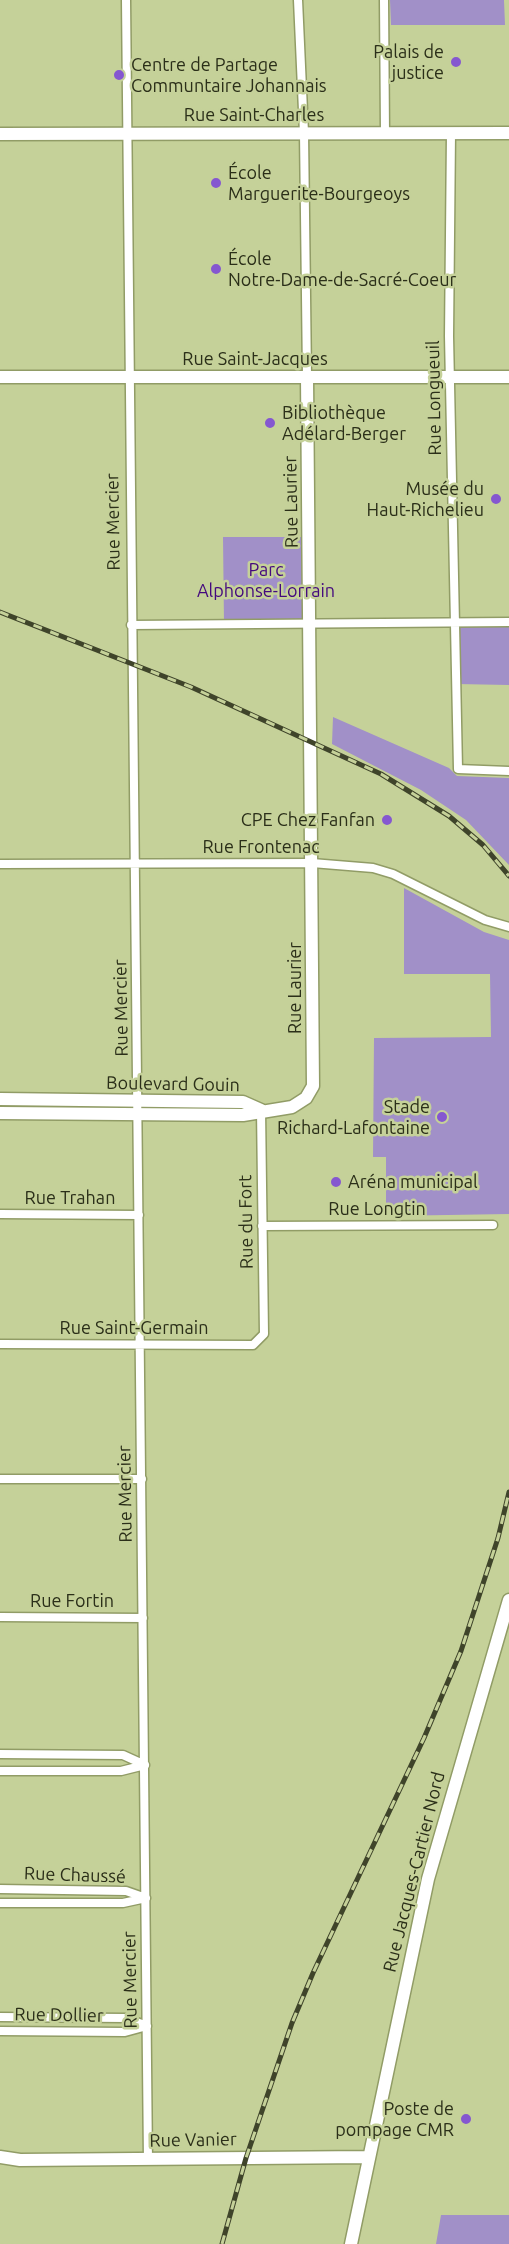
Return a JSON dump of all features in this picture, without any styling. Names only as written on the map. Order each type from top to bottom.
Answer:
[{"type":"street","name":"Rue Mercier","points":[[126,0],[128,377],[141,1345],[148,2159]]},
{"type":"street","name":"Rue Laurier","points":[[261,1110],[292,1107],[306,1098],[314,1086],[304,133],[298,0]]},
{"type":"street","points":[[384,0],[385,133]]},
{"type":"street","name":"Rue Longueuil","points":[[451,133],[449,378],[458,769],[509,771]]},
{"type":"street","name":"Rue Saint-Charles","points":[[0,134],[509,133]]},
{"type":"street","name":"Rue Saint-Jacques","points":[[0,377],[509,377]]},
{"type":"street","points":[[131,624],[509,622]]},
{"type":"street","name":"Rue Frontenac","points":[[0,864],[312,863],[373,868],[393,874],[485,920],[509,927]]},
{"type":"street","name":"Boulevard Gouin","points":[[0,1100],[243,1102],[261,1110]]},
{"type":"street","name":"Boulevard Gouin","points":[[0,1113],[243,1115],[261,1110]]},
{"type":"street","name":"Rue du Fort","points":[[261,1110],[264,1334]]},
{"type":"street","name":"Rue Trahan","points":[[0,1214],[139,1215]]},
{"type":"street","name":"Rue Longtin","points":[[262,1226],[493,1225]]},
{"type":"street","name":"Rue Saint-Germain","points":[[0,1344],[253,1345],[264,1334]]},
{"type":"street","points":[[0,1479],[142,1479]]},
{"type":"street","name":"Rue Jacques-Cartier Nord","points":[[351,2244],[367,2157],[428,1879],[509,1600]]},
{"type":"street","name":"Rue Fortin","points":[[0,1617],[143,1618]]},
{"type":"street","points":[[0,1754],[123,1755],[145,1765]]},
{"type":"street","points":[[0,1771],[121,1771],[145,1765]]},
{"type":"street","name":"Rue Chaussé","points":[[0,1889],[126,1891],[146,1898]]},
{"type":"street","name":"Rue Chaussé","points":[[0,1903],[123,1903],[146,1898]]},
{"type":"street","name":"Rue Dollier","points":[[0,2017],[126,2018],[147,2026]]},
{"type":"street","name":"Rue Dollier","points":[[0,2025],[0,2031],[125,2032],[147,2026]]},
{"type":"street","name":"Rue Vanier","points":[[0,2157],[20,2160],[367,2157]]},
{"type":"street","name":"Rue Vanier","points":[[0,2164],[20,2160]]},
{"type":"green space","points":[[390,0],[504,0],[505,25],[391,25]]},
{"type":"green space","name":"Parc Alphonse-Lorrain","points":[[223,537],[309,537],[310,623],[224,624]]},
{"type":"green space","points":[[509,622],[509,685],[456,684],[455,623]]},
{"type":"green space","points":[[333,717],[449,768],[457,776],[509,778],[509,865],[466,820],[421,790],[332,744]]},
{"type":"green space","name":"Stade Richard-Lafontaine","points":[[404,888],[484,932],[509,940],[509,1214],[386,1216],[386,1157],[373,1157],[374,1038],[491,1037],[490,974],[404,974]]},
{"type":"green space","points":[[441,2215],[509,2215],[509,2244],[436,2244]]},
{"type":"railway","points":[[0,612],[191,687],[381,774],[449,816],[483,845],[509,876]]},
{"type":"railway","points":[[222,2244],[246,2158],[292,2023],[313,1973],[424,1738],[461,1651],[498,1538],[509,1492]]},
{"type":"place","name":"Palais de justice","points":[[456,62]]},
{"type":"place","name":"Centre de Partage Communtaire Johannais","points":[[119,75]]},
{"type":"place","name":"École Marguerite-Bourgeoys","points":[[216,183]]},
{"type":"place","name":"École Notre-Dame-de-Sacré-Coeur","points":[[216,269]]},
{"type":"place","name":"Bibliothèque Adélard-Berger","points":[[270,423]]},
{"type":"place","name":"Musée du Haut-Richelieu","points":[[496,499]]},
{"type":"place","name":"CPE Chez Fanfan","points":[[387,820]]},
{"type":"place","name":"Stade Richard-Lafontaine","points":[[442,1117]]},
{"type":"place","name":"Aréna municipal","points":[[336,1182]]},
{"type":"place","name":"Poste de pompage CMR","points":[[466,2119]]}]
